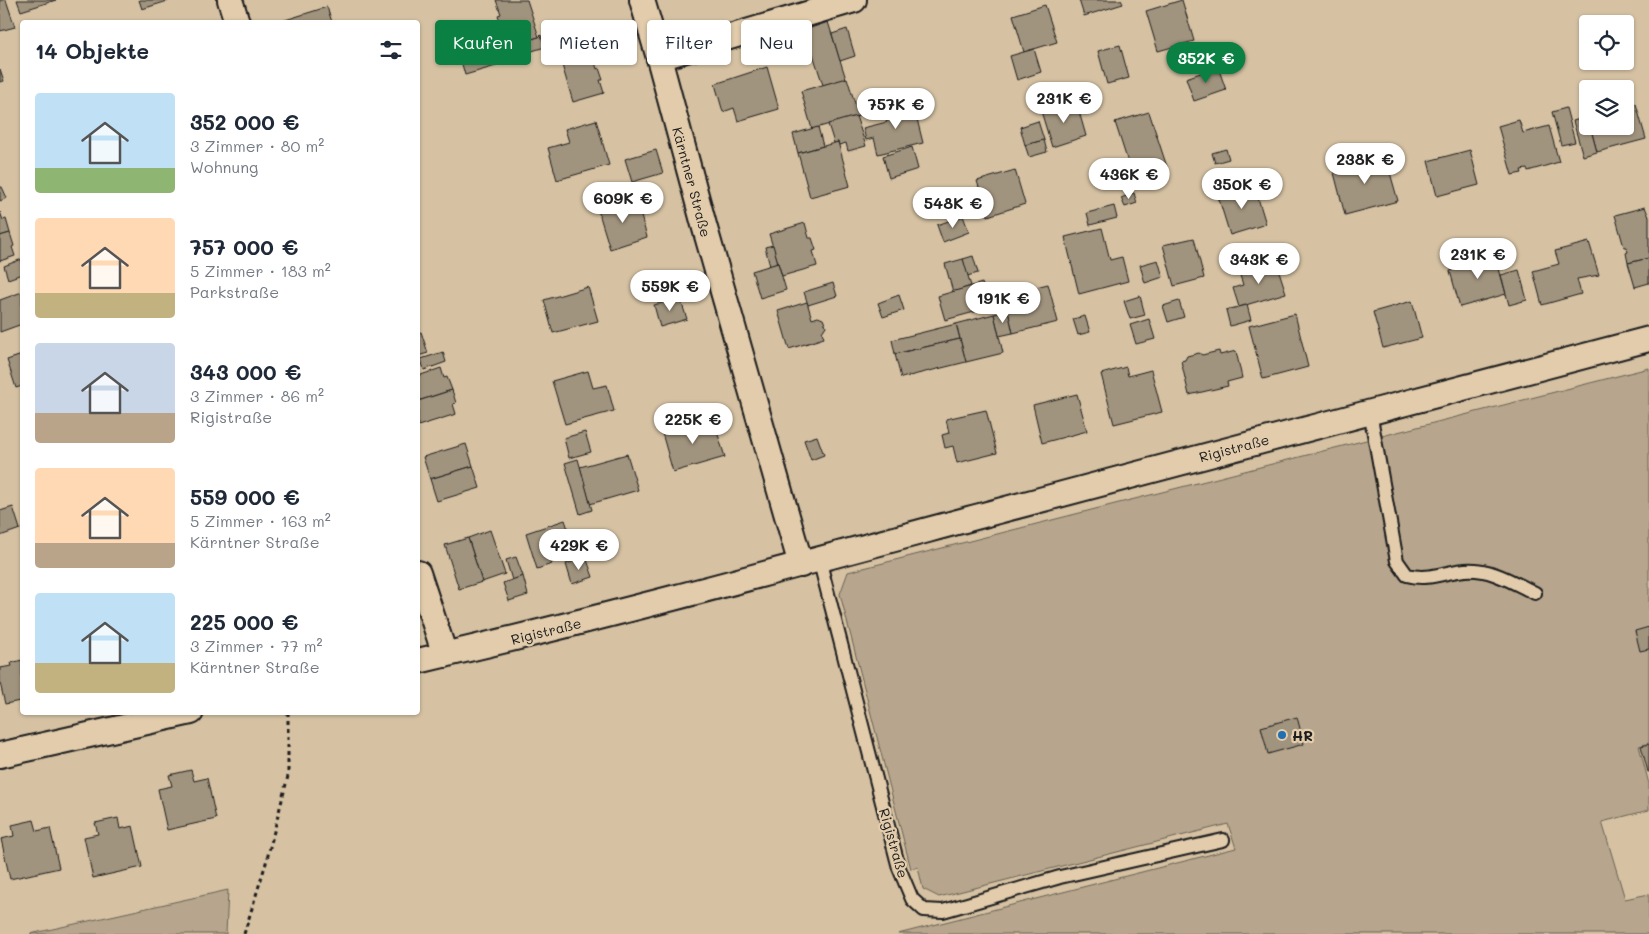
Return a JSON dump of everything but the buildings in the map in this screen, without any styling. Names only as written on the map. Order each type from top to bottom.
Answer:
[{"type":"street","points":[[230,0],[236,20]]},
{"type":"street","name":"Kärntner Straße","points":[[642,0],[648,20]]},
{"type":"street","points":[[731,37],[854,0]]},
{"type":"street","name":"Kärntner Straße","points":[[661,65],[706,234],[810,562]]},
{"type":"street","name":"Rigistraße","points":[[420,661],[530,635],[810,562],[1649,338]]},
{"type":"street","points":[[420,579],[444,655]]},
{"type":"street","points":[[0,754],[177,715]]},
{"type":"lane","points":[[1370,412],[1397,561],[1407,575],[1420,578],[1466,570],[1490,571],[1535,593]]},
{"type":"lane","name":"Rigistraße","points":[[810,562],[899,868],[912,900],[924,910],[943,911],[1060,877],[1223,840]]},
{"type":"path","points":[[244,934],[266,863],[288,776],[288,715]]},
{"type":"shaded area","points":[[1649,368],[1649,743],[1639,746],[1649,784],[1649,810],[1602,822],[1625,899],[1649,894],[1649,934],[898,934],[1236,848],[1228,824],[939,897],[923,889],[918,867],[911,869],[840,594],[848,572]]},
{"type":"shaded area","points":[[228,890],[226,934],[30,934]]},
{"type":"place","name":"HR","points":[[1282,735]]}]
